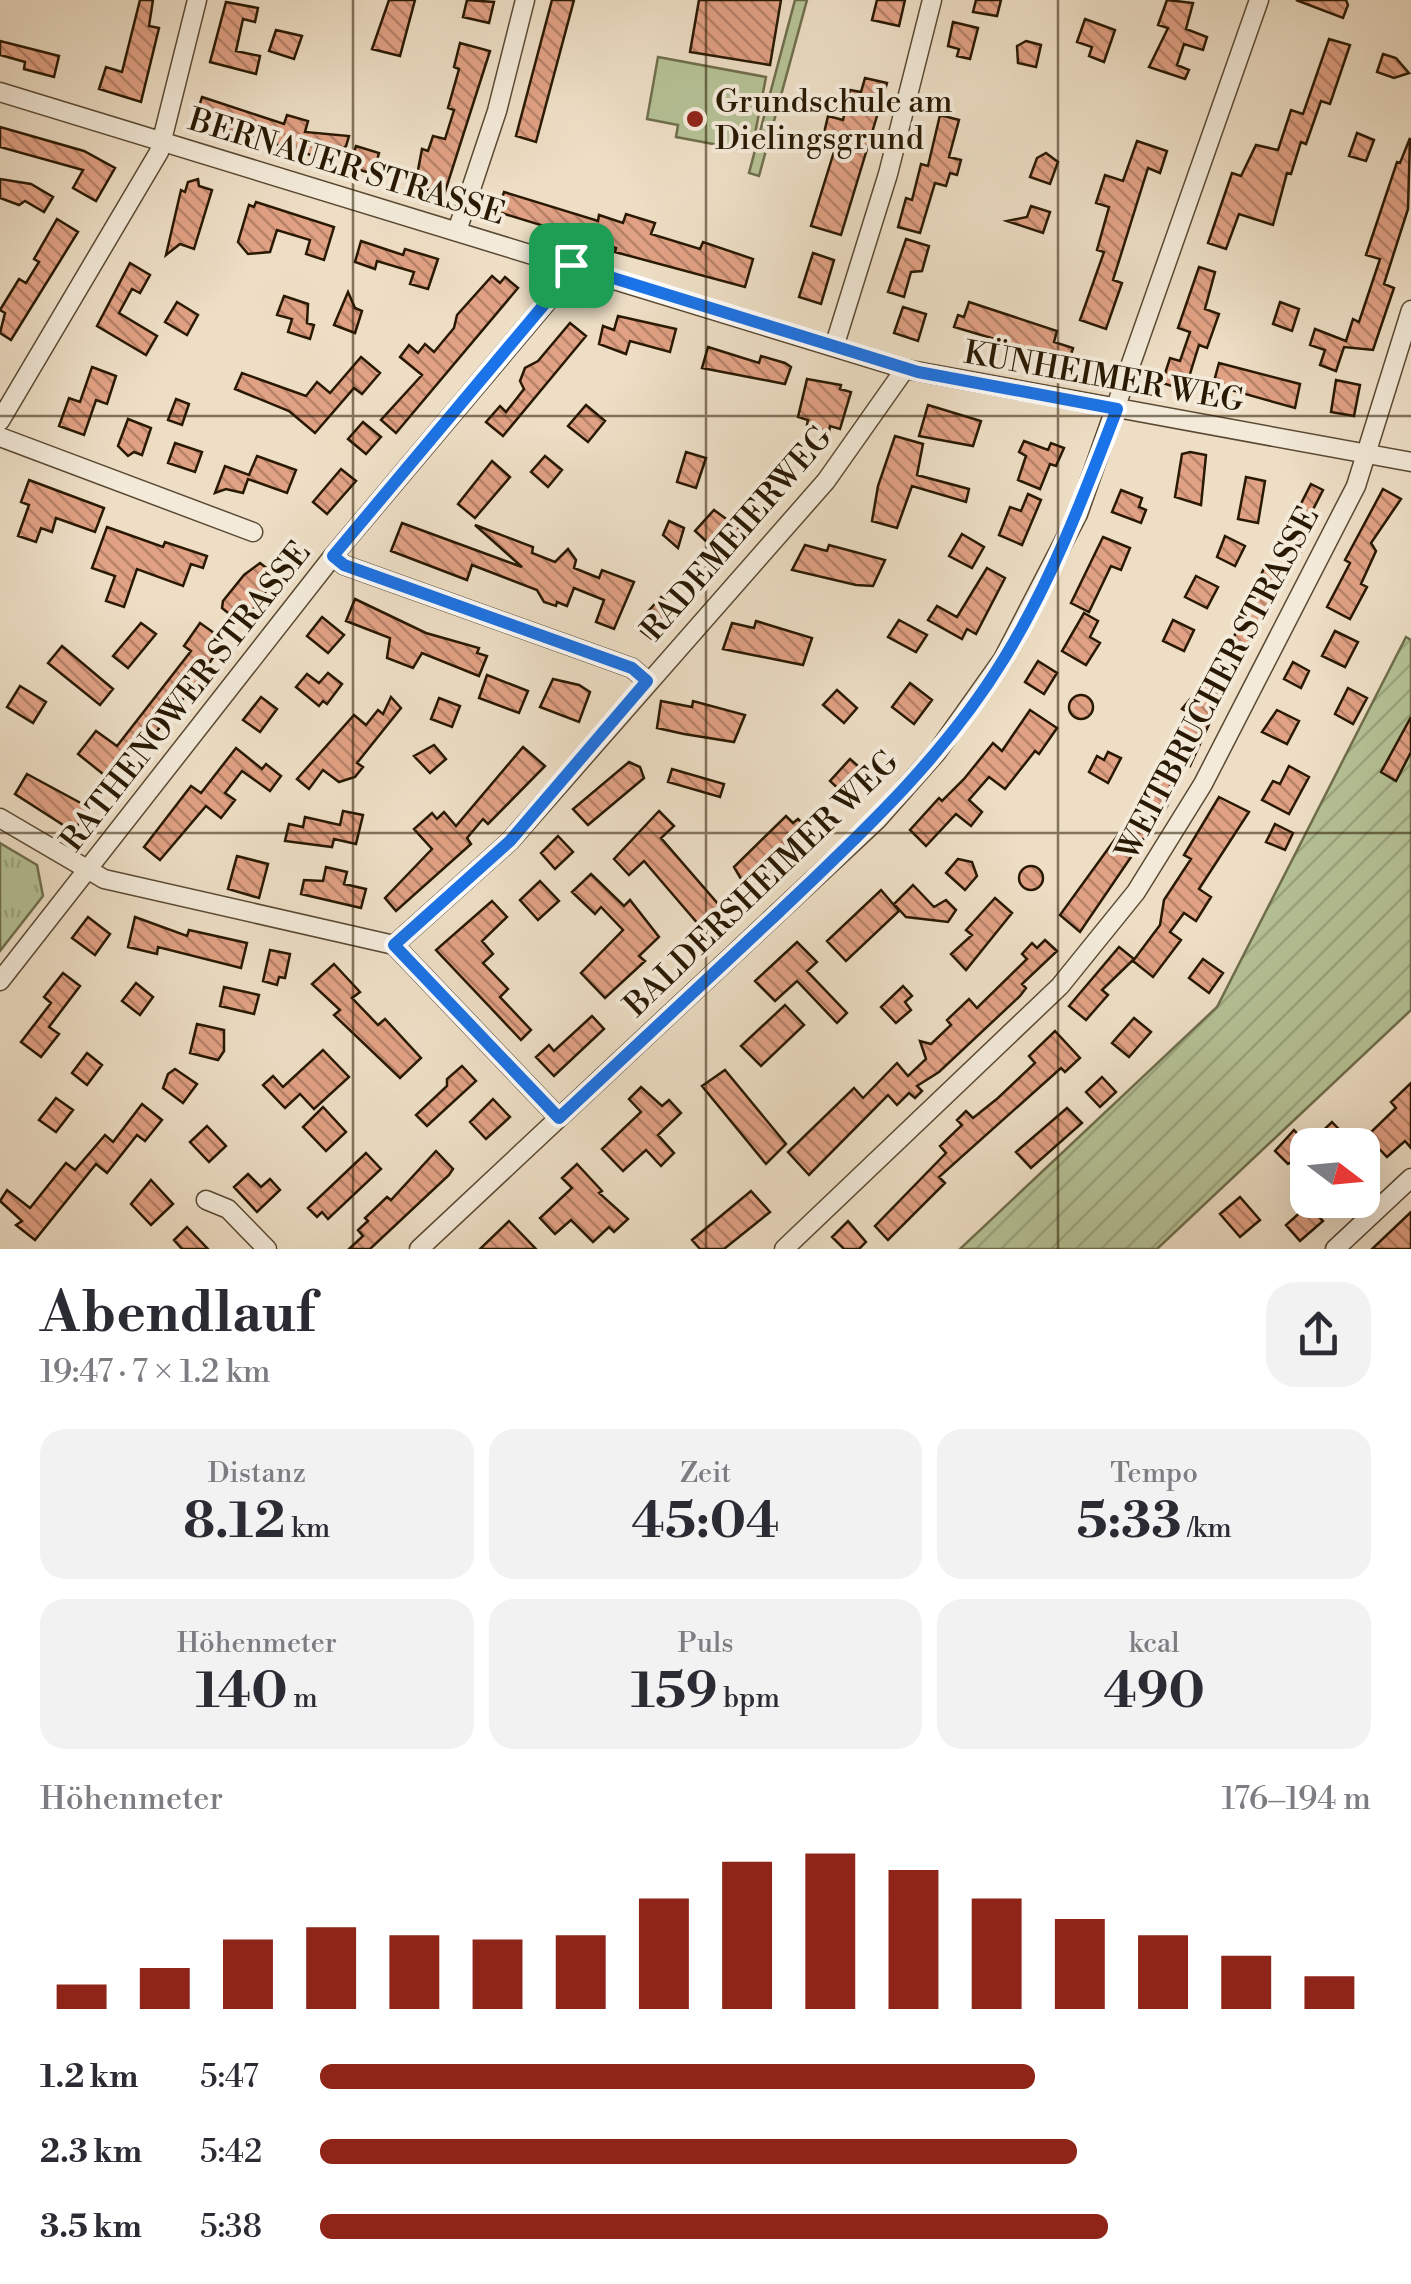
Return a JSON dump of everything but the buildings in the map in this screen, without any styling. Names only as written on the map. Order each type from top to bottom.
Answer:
[{"type":"street","points":[[0,421],[164,142],[197,0]]},
{"type":"street","points":[[457,232],[497,110],[525,0]]},
{"type":"street","points":[[834,347],[888,174],[932,0]]},
{"type":"street","name":"BALDERSHEIMER WEG","points":[[419,1249],[846,851],[937,752],[1003,659],[1040,594],[1078,514],[1258,0]]},
{"type":"street","name":"BERNAUER STRASSE","points":[[0,92],[905,369]]},
{"type":"street","name":"RATHENOWER STRASSE","points":[[0,981],[333,556],[568,276],[571,265]]},
{"type":"street","name":"WEITBRUCHER STRASSE","points":[[784,1249],[1046,999],[1136,892],[1203,784],[1356,486],[1411,310]]},
{"type":"street","name":"KÜNHEIMER WEG","points":[[905,369],[1411,462]]},
{"type":"street","name":"RADEMEIERWEG","points":[[394,945],[510,841],[826,481],[905,369]]},
{"type":"street","points":[[0,437],[253,532]]},
{"type":"street","points":[[333,556],[344,565],[632,668],[647,681]]},
{"type":"street","points":[[0,818],[87,870],[116,882],[394,945],[559,1118]]},
{"type":"street","points":[[1336,1249],[1411,1178]]},
{"type":"street","points":[[206,1200],[228,1210],[266,1249]]},
{"type":"green space","points":[[795,0],[807,0],[759,176],[749,173]]},
{"type":"green space","points":[[658,57],[766,77],[754,139],[747,138],[745,150],[676,137],[678,125],[647,119]]},
{"type":"green space","points":[[1406,637],[1411,640],[1411,1010],[1157,1249],[960,1249],[1217,1007]]},
{"type":"green space","points":[[0,843],[37,865],[43,896],[0,951]]},
{"type":"place","name":"Grundschule am Dielingsgrund","points":[[695,119]]},
{"type":"route","points":[[571,265],[918,372],[1117,409],[1078,514],[1040,594],[1003,659],[937,752],[846,851],[559,1118],[394,945],[510,841],[647,681],[632,668],[344,565],[333,556],[568,276],[571,265]]}]
